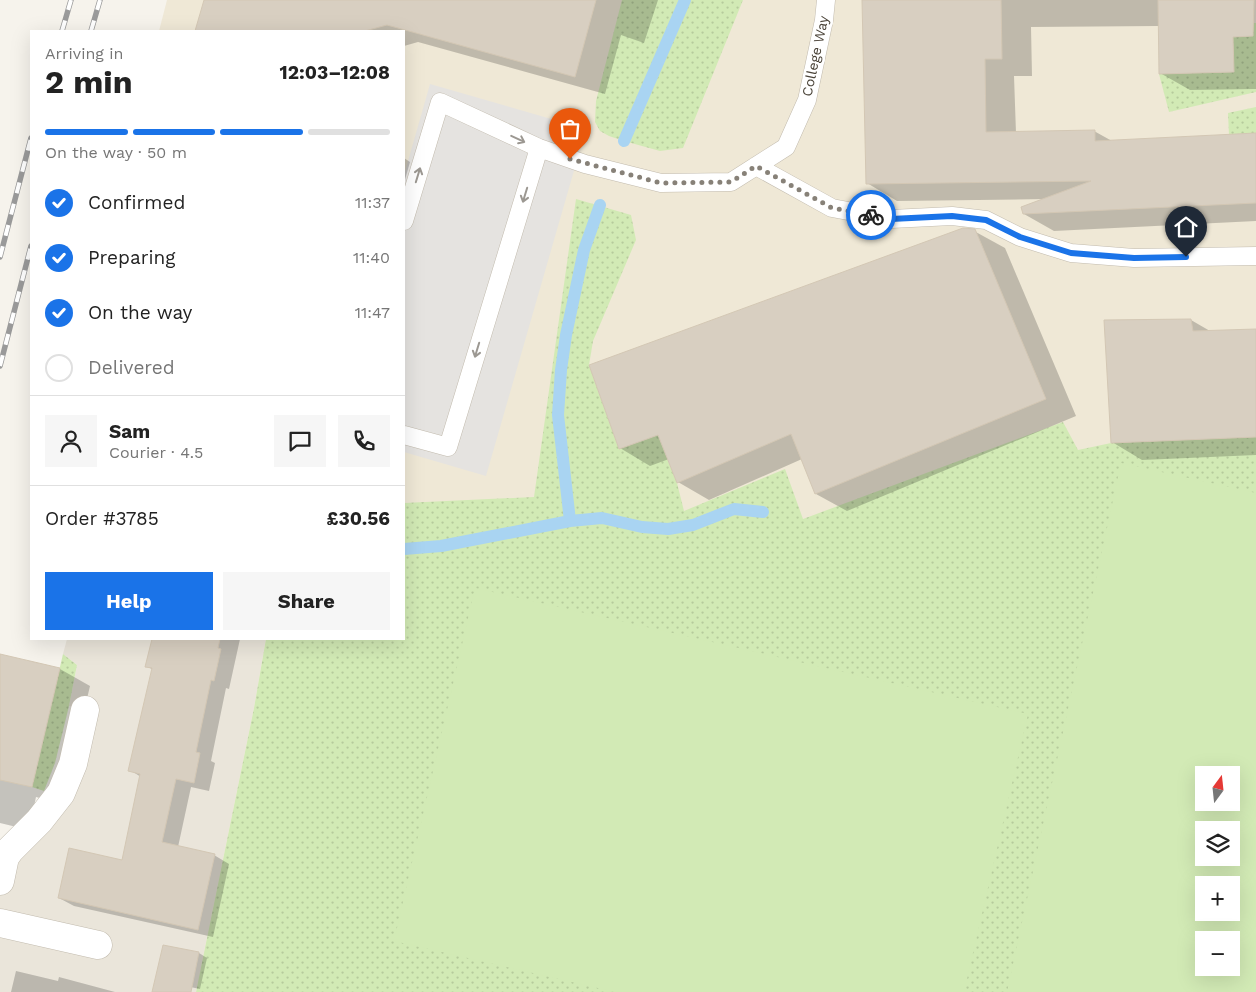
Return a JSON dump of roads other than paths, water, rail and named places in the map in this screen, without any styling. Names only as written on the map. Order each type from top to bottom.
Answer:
[{"type":"street","points":[[0,881],[5,857],[39,821],[60,794],[73,764],[85,710]]},
{"type":"street","points":[[0,923],[98,945]]},
{"type":"lane","name":"College Way","points":[[405,218],[440,102],[539,148],[585,164],[661,183],[731,182],[786,147],[807,100],[824,20],[826,0]]},
{"type":"lane","points":[[405,435],[448,447],[539,148]]},
{"type":"lane","points":[[756,166],[832,208],[891,219],[952,216],[986,220],[1020,237],[1071,253],[1134,258],[1256,256]]},
{"type":"waterway","points":[[624,141],[685,0]]},
{"type":"waterway","points":[[405,549],[441,546],[570,521],[558,415],[561,370],[566,335],[584,250],[600,205]]},
{"type":"waterway","points":[[570,521],[602,518],[642,527],[668,529],[693,525],[734,509],[763,512]]},
{"type":"railway","points":[[62,30],[71,0]]},
{"type":"railway","points":[[91,30],[100,0]]},
{"type":"railway","points":[[0,257],[30,142]]},
{"type":"railway","points":[[0,366],[30,250]]}]
